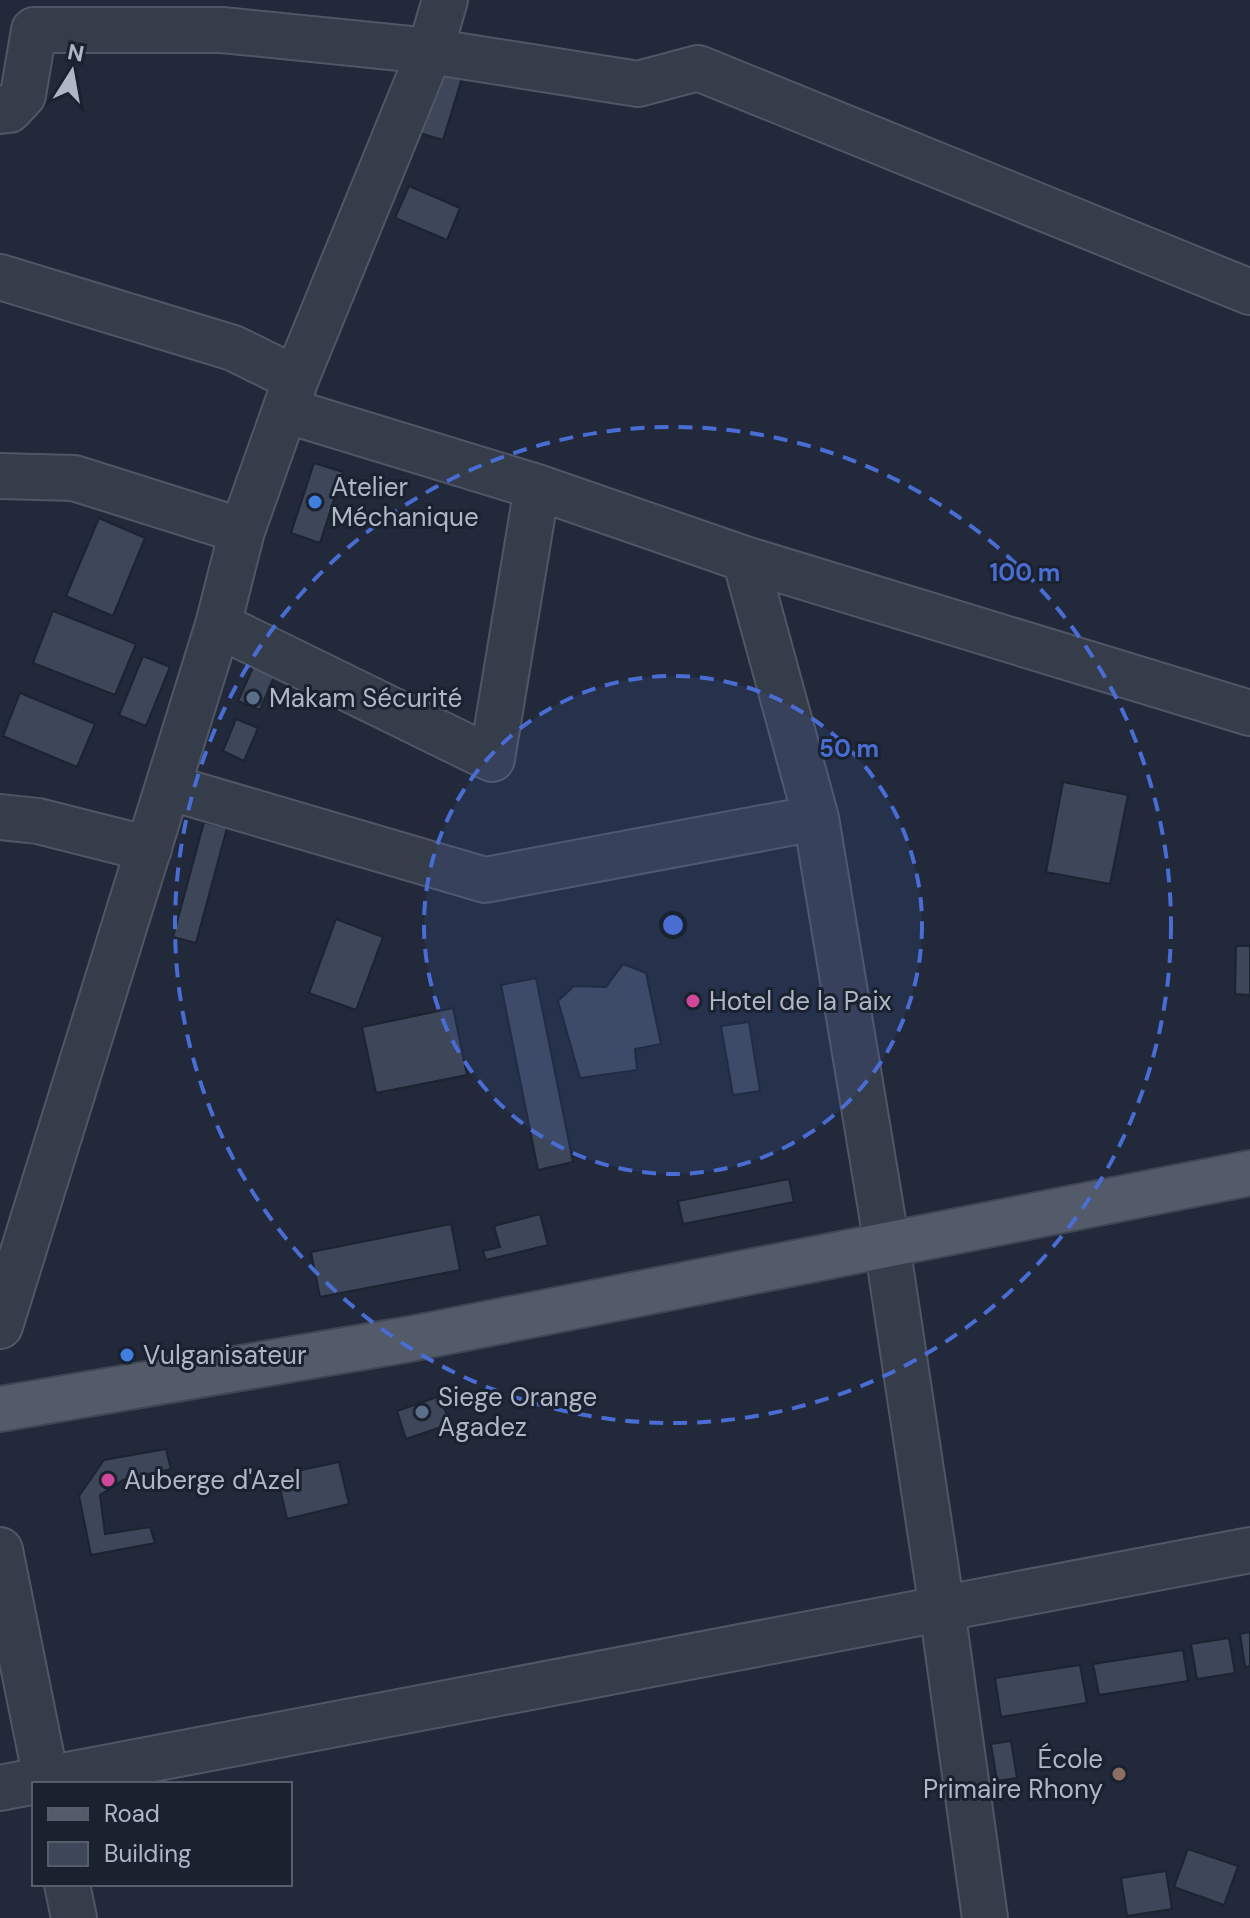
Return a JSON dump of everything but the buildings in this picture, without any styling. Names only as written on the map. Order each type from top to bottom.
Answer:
[{"type":"main road","points":[[0,1409],[410,1339],[1250,1173]]},
{"type":"street","points":[[0,1326],[11,1251],[149,849],[218,625],[242,531],[290,395],[430,51],[445,0]]},
{"type":"street","points":[[0,111],[9,110],[23,95],[35,15],[430,51],[638,84],[698,68],[1250,292]]},
{"type":"street","points":[[0,277],[233,348],[290,395],[537,487],[745,559],[1250,713]]},
{"type":"street","points":[[0,476],[74,478],[242,531]]},
{"type":"street","points":[[218,625],[492,759],[537,487]]},
{"type":"street","points":[[745,559],[816,818],[887,1245],[985,1918]]},
{"type":"street","points":[[168,787],[485,880],[816,818]]},
{"type":"street","points":[[0,817],[38,821],[149,849]]},
{"type":"street","points":[[0,1550],[46,1781],[1250,1550]]},
{"type":"street","points":[[0,1788],[32,1783]]},
{"type":"street","points":[[67,1886],[74,1918]]},
{"type":"place","name":"Atelier Méchanique","points":[[315,502]]},
{"type":"place","name":"Makam Sécurité","points":[[253,698]]},
{"type":"place","name":"Hotel de la Paix","points":[[693,1001]]},
{"type":"place","name":"Vulganisateur","points":[[127,1355]]},
{"type":"place","name":"Siege Orange Agadez","points":[[422,1412]]},
{"type":"place","name":"Auberge d'Azel","points":[[108,1480]]},
{"type":"place","name":"École Primaire Rhony","points":[[1119,1774]]}]
